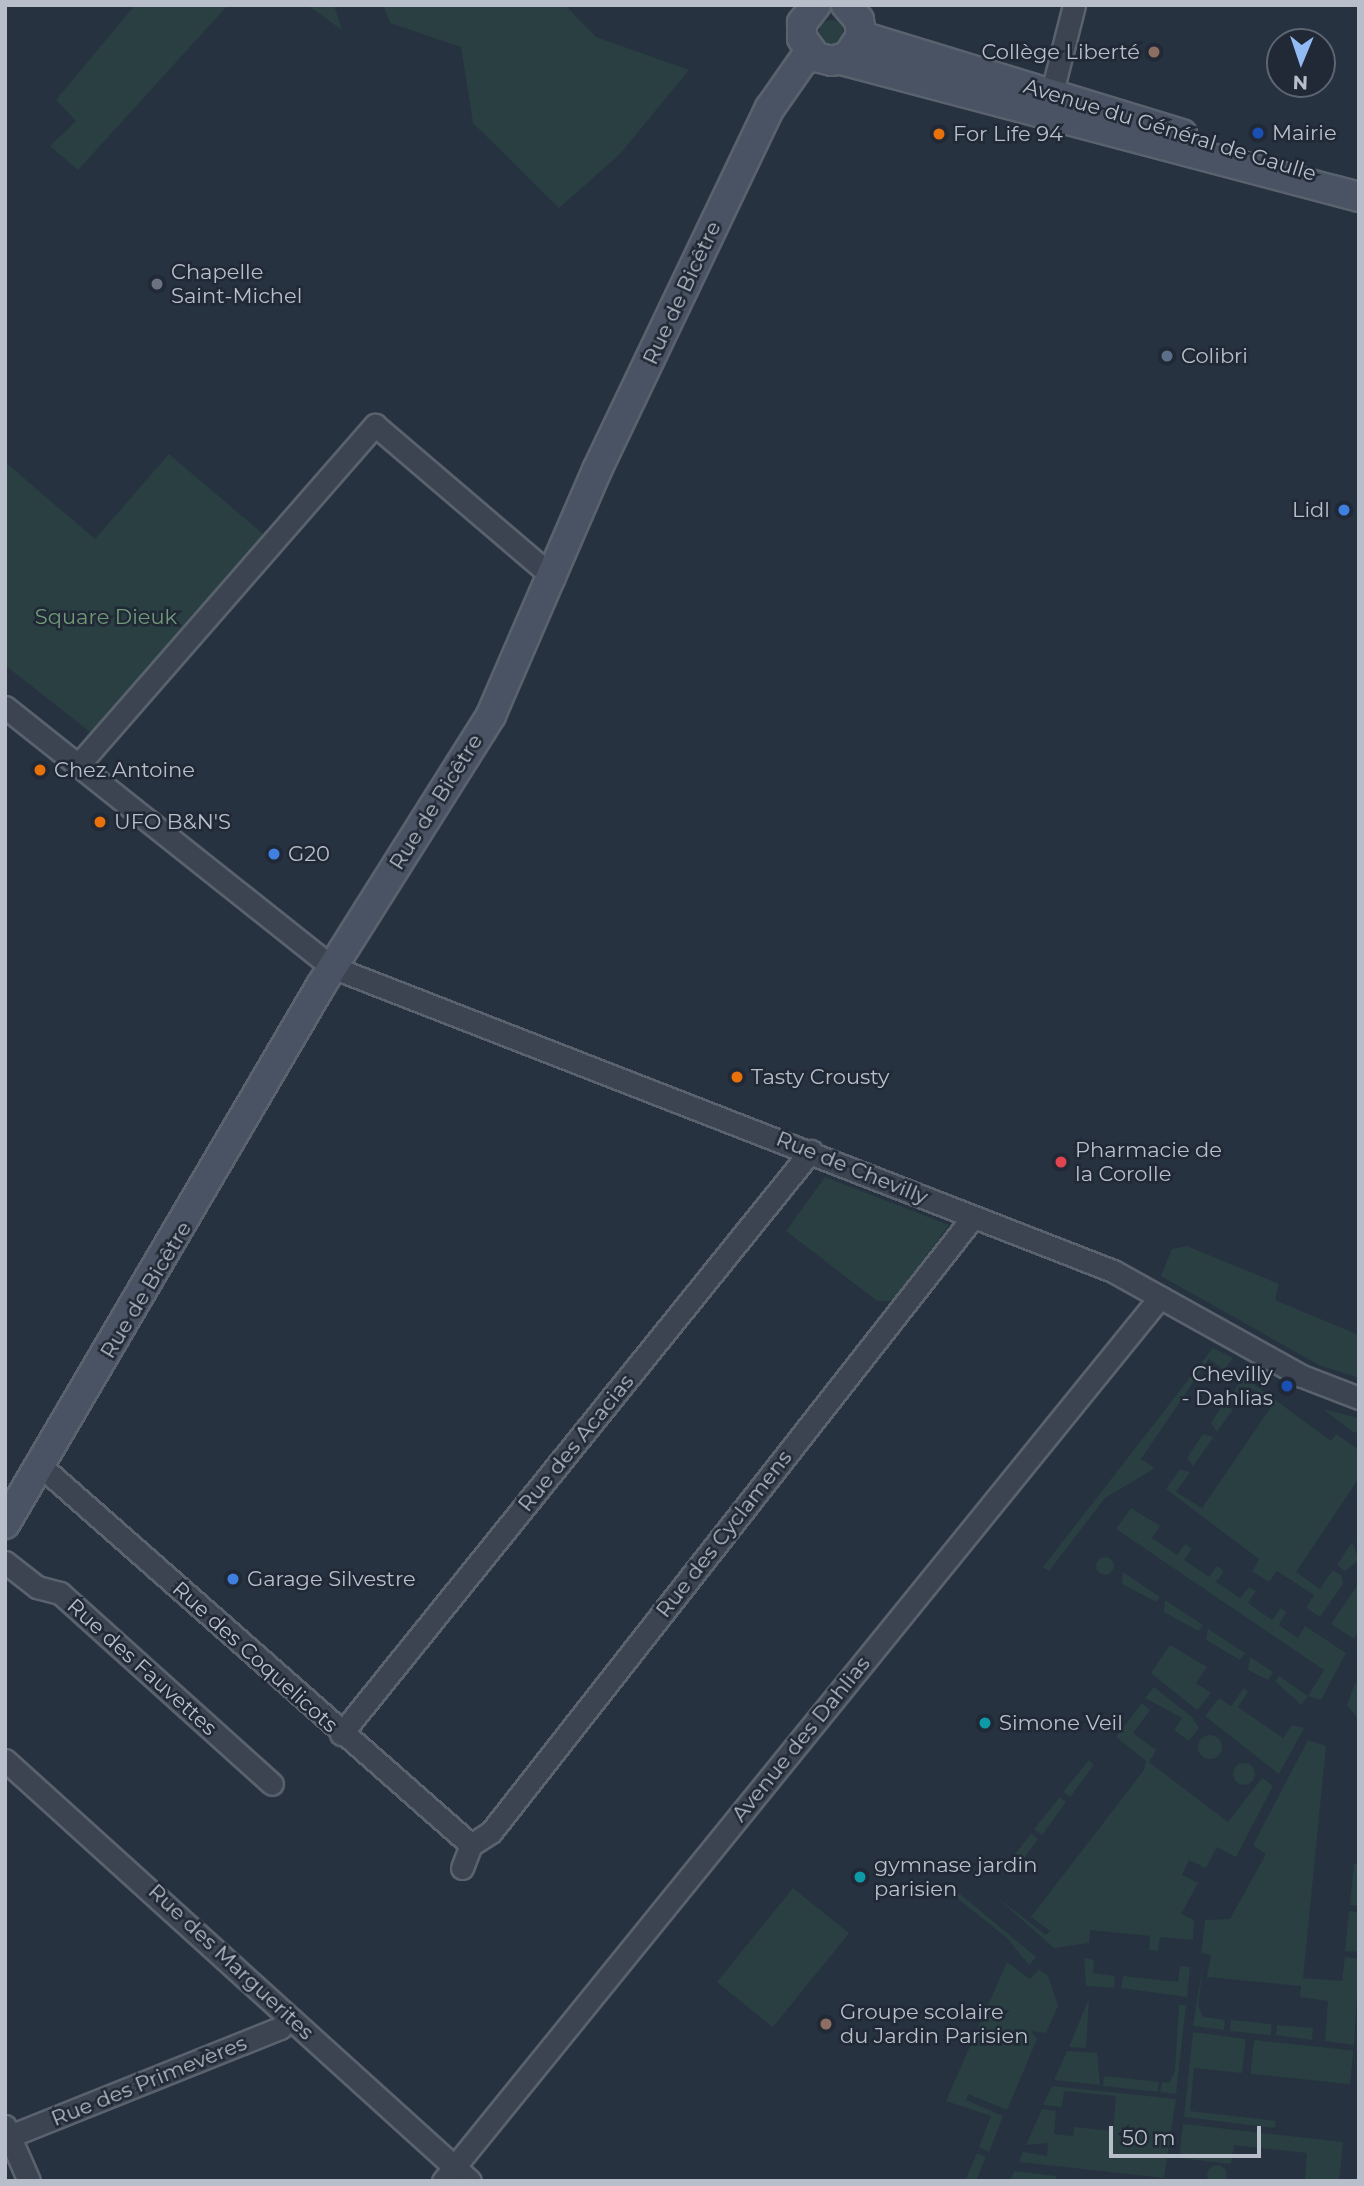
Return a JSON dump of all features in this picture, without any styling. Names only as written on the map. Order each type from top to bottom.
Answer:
[{"type":"street","points":[[1052,92],[1074,5]]},
{"type":"street","points":[[841,60],[861,36],[850,6]]},
{"type":"street","points":[[804,9],[801,30],[809,52],[824,61],[841,60],[1359,197]]},
{"type":"street","name":"Avenue du Général de Gaulle","points":[[861,36],[1359,187]]},
{"type":"street","name":"Rue de Bicêtre","points":[[5,1524],[42,1467],[332,967],[491,715],[554,578],[597,470],[769,108],[809,52]]},
{"type":"street","points":[[80,763],[375,425],[554,578]]},
{"type":"street","name":"Rue de Chevilly","points":[[5,707],[80,763],[332,967],[811,1151],[1113,1271],[1301,1376],[1359,1398]]},
{"type":"street","name":"Rue des Acacias","points":[[341,1734],[811,1151]]},
{"type":"street","name":"Rue des Cyclamens","points":[[471,1845],[491,1832],[973,1217]]},
{"type":"street","name":"Avenue des Dahlias","points":[[455,2176],[1160,1297]]},
{"type":"street","name":"Rue des Coquelicots","points":[[42,1467],[341,1734],[471,1845]]},
{"type":"street","name":"Rue des Fauvettes","points":[[5,1562],[37,1587],[60,1592],[272,1784]]},
{"type":"street","name":"Rue des Marguerites","points":[[5,1760],[289,2019],[455,2176]]},
{"type":"street","points":[[462,1868],[471,1845]]},
{"type":"street","name":"Rue des Primevères","points":[[7,2133],[281,2028],[289,2019]]},
{"type":"street","points":[[7,2133],[29,2181]]},
{"type":"green space","points":[[135,5],[228,5],[78,170],[50,146],[76,121],[56,100]]},
{"type":"green space","points":[[307,5],[334,5],[342,30]]},
{"type":"green space","points":[[383,5],[565,5],[596,37],[689,70],[620,154],[559,208],[473,123],[461,47],[390,23]]},
{"type":"green space","points":[[831,20],[839,24],[843,32],[839,40],[831,44],[823,40],[819,32],[823,24]]},
{"type":"green space","name":"Square Dieuk","points":[[169,454],[269,539],[95,736],[5,665],[5,462],[95,539]]},
{"type":"green space","points":[[825,1177],[949,1225],[893,1301],[877,1301],[786,1231]]},
{"type":"green space","points":[[1187,1246],[1279,1284],[1275,1300],[1359,1335],[1359,1378],[1319,1365],[1161,1276],[1172,1249]]},
{"type":"green space","points":[[1213,1348],[1233,1358],[1224,1370],[1209,1359],[1141,1459],[1155,1468],[1105,1498],[1049,1571],[1043,1567]]},
{"type":"green space","points":[[1243,1376],[1331,1441],[1336,1434],[1359,1450],[1359,1478],[1296,1572],[1320,1589],[1333,1570],[1342,1576],[1343,1584],[1320,1617],[1306,1608],[1314,1595],[1277,1571],[1269,1582],[1252,1571],[1259,1559],[1166,1489],[1180,1469],[1190,1472],[1176,1492],[1202,1508],[1273,1404],[1249,1387],[1237,1404],[1230,1399]]},
{"type":"green space","points":[[1222,1406],[1233,1409],[1217,1432],[1211,1423]]},
{"type":"green space","points":[[1323,1409],[1359,1418],[1359,1431],[1354,1433]]},
{"type":"green space","points":[[1203,1434],[1214,1437],[1193,1466],[1187,1458]]},
{"type":"green space","points":[[1131,1508],[1160,1526],[1152,1538],[1177,1555],[1185,1544],[1192,1549],[1184,1560],[1209,1577],[1217,1566],[1224,1571],[1216,1582],[1240,1598],[1249,1587],[1256,1591],[1248,1603],[1272,1620],[1281,1608],[1286,1612],[1279,1625],[1298,1638],[1305,1626],[1346,1653],[1321,1700],[1308,1696],[1324,1670],[1116,1529]]},
{"type":"green space","points":[[1352,1542],[1359,1560],[1345,1571],[1337,1565]]},
{"type":"green space","points":[[1105,1557],[1111,1560],[1114,1566],[1111,1572],[1105,1575],[1099,1572],[1096,1566],[1099,1560]]},
{"type":"green space","points":[[1123,1572],[1160,1597],[1156,1602],[1122,1584]]},
{"type":"green space","points":[[1359,1583],[1359,1630],[1354,1639],[1331,1624]]},
{"type":"green space","points":[[1165,1600],[1203,1625],[1198,1631],[1164,1612]]},
{"type":"green space","points":[[1208,1629],[1245,1653],[1240,1660],[1206,1640]]},
{"type":"green space","points":[[1170,1645],[1207,1667],[1196,1683],[1211,1693],[1197,1710],[1151,1673]]},
{"type":"green space","points":[[1250,1657],[1273,1672],[1268,1680],[1248,1670]]},
{"type":"green space","points":[[1279,1676],[1308,1696],[1301,1705],[1275,1681]]},
{"type":"green space","points":[[1355,1683],[1359,1685],[1359,1720],[1347,1705]]},
{"type":"green space","points":[[1154,1687],[1192,1717],[1199,1728],[1189,1741],[1174,1730],[1182,1718],[1145,1698]]},
{"type":"green space","points":[[1244,1688],[1248,1692],[1238,1707],[1283,1738],[1292,1725],[1304,1728],[1279,1774],[1205,1716],[1219,1698],[1231,1706]]},
{"type":"green space","points":[[1142,1703],[1150,1710],[1133,1733],[1156,1750],[1149,1762],[1228,1822],[1262,1778],[1273,1786],[1236,1857],[1217,1847],[1206,1868],[1189,1860],[1182,1875],[1198,1883],[1181,1914],[1194,1920],[1193,1940],[1160,1937],[1158,1951],[1149,1950],[1150,1936],[1090,1930],[1089,1943],[1054,1948],[995,1896],[1046,1935],[1050,1931],[1031,1917],[1144,1770],[1146,1761],[1116,1737]]},
{"type":"green space","points":[[1210,1735],[1219,1738],[1222,1747],[1219,1756],[1210,1759],[1201,1756],[1198,1747],[1201,1738]]},
{"type":"green space","points":[[1308,1740],[1326,1746],[1303,1978],[1342,1981],[1345,1957],[1359,1959],[1354,2045],[1325,2041],[1328,2001],[1300,1997],[1301,1986],[1207,1977],[1211,1955],[1201,1953],[1205,1920],[1230,1919],[1266,1854],[1253,1845]]},
{"type":"green space","points":[[1089,1760],[1094,1765],[1070,1797],[1063,1792]]},
{"type":"green space","points":[[1244,1763],[1252,1766],[1255,1774],[1252,1782],[1244,1785],[1236,1782],[1233,1774],[1236,1766]]},
{"type":"green space","points":[[1060,1797],[1066,1802],[1042,1835],[1034,1829]]},
{"type":"green space","points":[[1031,1834],[1038,1839],[1014,1872],[1006,1865]]},
{"type":"green space","points":[[1354,1864],[1359,1864],[1359,1906],[1350,1905]]},
{"type":"green space","points":[[793,1888],[849,1933],[773,2027],[717,1982]]},
{"type":"green space","points":[[955,1890],[1036,1957],[1029,1965],[1007,1938],[952,1894]]},
{"type":"green space","points":[[1349,1911],[1359,1912],[1359,1952],[1345,1951]]},
{"type":"green space","points":[[1084,1958],[1094,1960],[1093,1973],[1115,1976],[1114,1988],[1086,1986]]},
{"type":"green space","points":[[1204,1958],[1198,2006],[1203,2017],[1225,2020],[1224,2030],[1193,2026]]},
{"type":"green space","points":[[1007,1962],[1030,1979],[1039,1969],[1048,1976],[1058,2006],[1046,2033],[1031,2031],[1037,2039],[1007,2110],[968,2094],[966,2100],[1003,2116],[989,2152],[979,2147],[991,2116],[946,2101]]},
{"type":"green space","points":[[1180,1966],[1190,1967],[1187,1997],[1121,1988],[1123,1976],[1178,1982]]},
{"type":"green space","points":[[1089,1999],[1086,2048],[1069,2047],[1082,2015]]},
{"type":"green space","points":[[1179,2005],[1186,2005],[1176,2094],[1160,2092],[1162,2082],[1169,2083],[1175,2071]]},
{"type":"green space","points":[[1231,2020],[1272,2024],[1271,2035],[1230,2031]]},
{"type":"green space","points":[[1277,2025],[1313,2028],[1312,2040],[1276,2035]]},
{"type":"green space","points":[[1193,2032],[1246,2039],[1242,2073],[1194,2068],[1190,2111],[1276,2121],[1275,2128],[1184,2117]]},
{"type":"green space","points":[[1254,2040],[1353,2050],[1350,2084],[1250,2074]]},
{"type":"green space","points":[[1067,2051],[1097,2053],[1100,2085],[1054,2080]]},
{"type":"green space","points":[[1104,2076],[1159,2082],[1158,2092],[1103,2086]]},
{"type":"green space","points":[[1052,2086],[1176,2099],[1164,2178],[1019,2162],[1023,2152],[1047,2156],[1048,2143],[1026,2145],[1042,2109],[1056,2111],[1054,2134],[1073,2136],[1074,2127],[1113,2131],[1116,2096],[1064,2091],[1062,2107],[1043,2105]]},
{"type":"green space","points":[[1183,2124],[1343,2142],[1339,2181],[1305,2180],[1307,2153],[1234,2145],[1231,2164],[1179,2158]]},
{"type":"green space","points":[[977,2153],[986,2157],[976,2181],[965,2181]]},
{"type":"green space","points":[[1217,2165],[1224,2168],[1227,2175],[1224,2182],[1217,2185],[1210,2182],[1207,2175],[1210,2168]]},
{"type":"green space","points":[[1014,2171],[1056,2176],[1055,2181],[1010,2181]]},
{"type":"place","name":"Collège Liberté","points":[[1154,52]]},
{"type":"place","name":"Mairie","points":[[1258,133]]},
{"type":"place","name":"For Life 94","points":[[939,134]]},
{"type":"place","name":"Chapelle Saint-Michel","points":[[157,284]]},
{"type":"place","name":"Colibri","points":[[1167,356]]},
{"type":"place","name":"Lidl","points":[[1344,510]]},
{"type":"place","name":"Chez Antoine","points":[[40,770]]},
{"type":"place","name":"UFO B&N'S","points":[[100,822]]},
{"type":"place","name":"G20","points":[[274,854]]},
{"type":"place","name":"Tasty Crousty","points":[[737,1077]]},
{"type":"place","name":"Pharmacie de la Corolle","points":[[1061,1162]]},
{"type":"place","name":"Chevilly - Dahlias","points":[[1287,1386]]},
{"type":"place","name":"Garage Silvestre","points":[[233,1579]]},
{"type":"place","name":"Simone Veil","points":[[985,1723]]},
{"type":"place","name":"gymnase jardin parisien","points":[[860,1877]]},
{"type":"place","name":"Groupe scolaire du Jardin Parisien","points":[[826,2024]]}]
